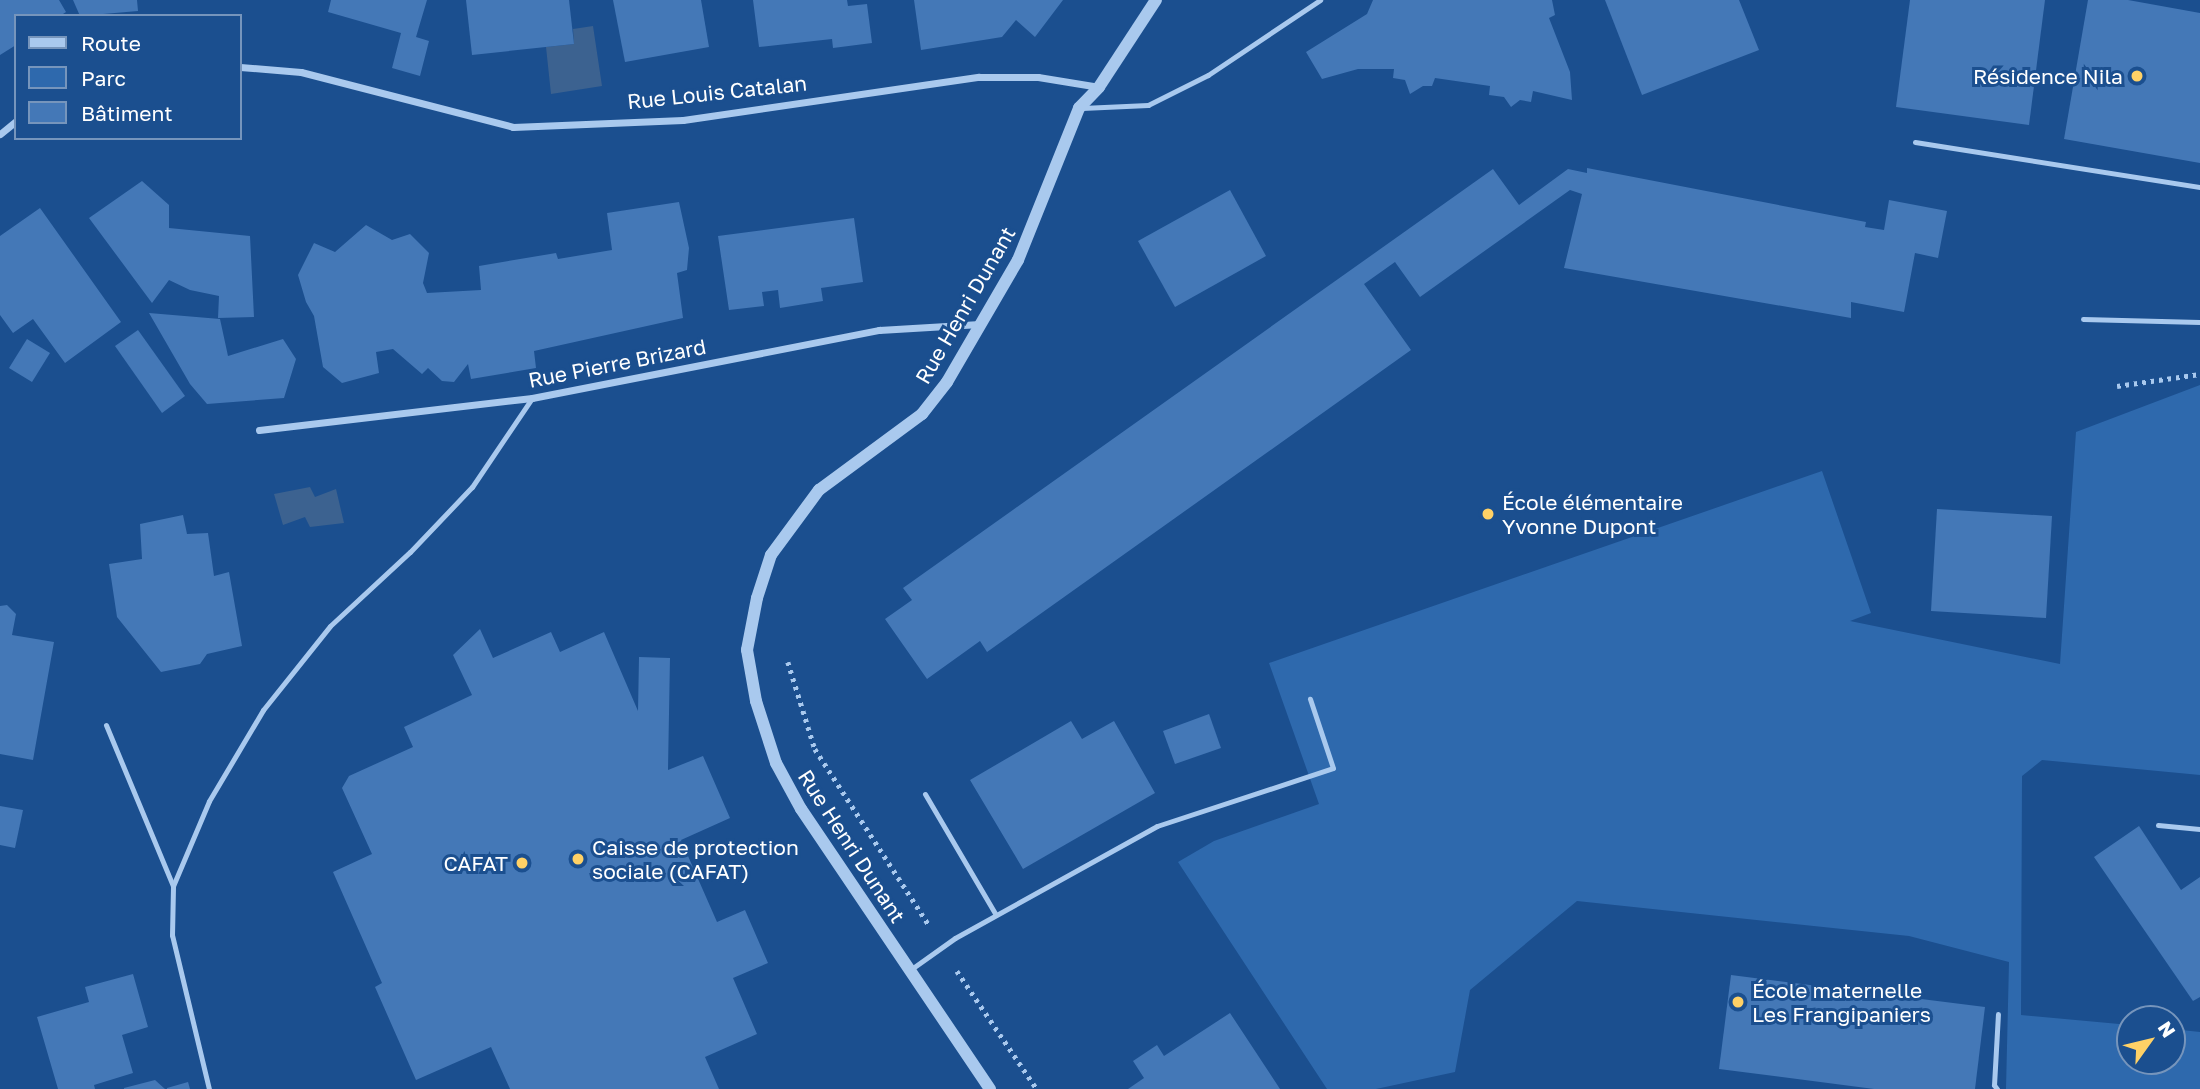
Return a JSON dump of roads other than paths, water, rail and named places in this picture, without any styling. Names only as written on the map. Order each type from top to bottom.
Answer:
[{"type":"street","points":[[1099,87],[1156,0]]},
{"type":"street","name":"Rue Louis Catalan","points":[[242,67],[301,72],[513,127],[683,120],[979,77],[1038,77],[1099,87]]},
{"type":"street","name":"Rue Henri Dunant","points":[[990,1089],[801,809],[776,763],[756,701],[747,650],[757,598],[771,555],[819,490],[922,414],[947,382],[1018,260],[1079,108],[1099,87]]},
{"type":"street","points":[[0,134],[14,123]]},
{"type":"street","name":"Rue Pierre Brizard","points":[[259,430],[532,398],[879,330],[981,324]]},
{"type":"lane","points":[[1079,108],[1148,105],[1208,75],[1320,0]]},
{"type":"lane","points":[[1915,142],[2200,187]]},
{"type":"lane","points":[[2083,319],[2200,322]]},
{"type":"lane","points":[[209,1089],[172,935],[173,886],[209,801],[263,710],[330,626],[410,552],[472,487],[532,398]]},
{"type":"lane","points":[[910,970],[943,946],[996,915],[1157,826],[1333,768],[1310,699]]},
{"type":"lane","points":[[106,725],[173,886]]},
{"type":"lane","points":[[925,794],[996,915]]},
{"type":"lane","points":[[2158,825],[2200,828]]},
{"type":"lane","points":[[1997,1089],[1994,1085],[1998,1014]]},
{"type":"place","name":"Résidence Nila","points":[[2137,76]]},
{"type":"place","name":"École élémentaire Yvonne Dupont","points":[[1488,514]]},
{"type":"place","name":"Caisse de protection sociale (CAFAT)","points":[[578,859]]},
{"type":"place","name":"CAFAT","points":[[522,863]]},
{"type":"place","name":"École maternelle Les Frangipaniers","points":[[1738,1002]]}]
